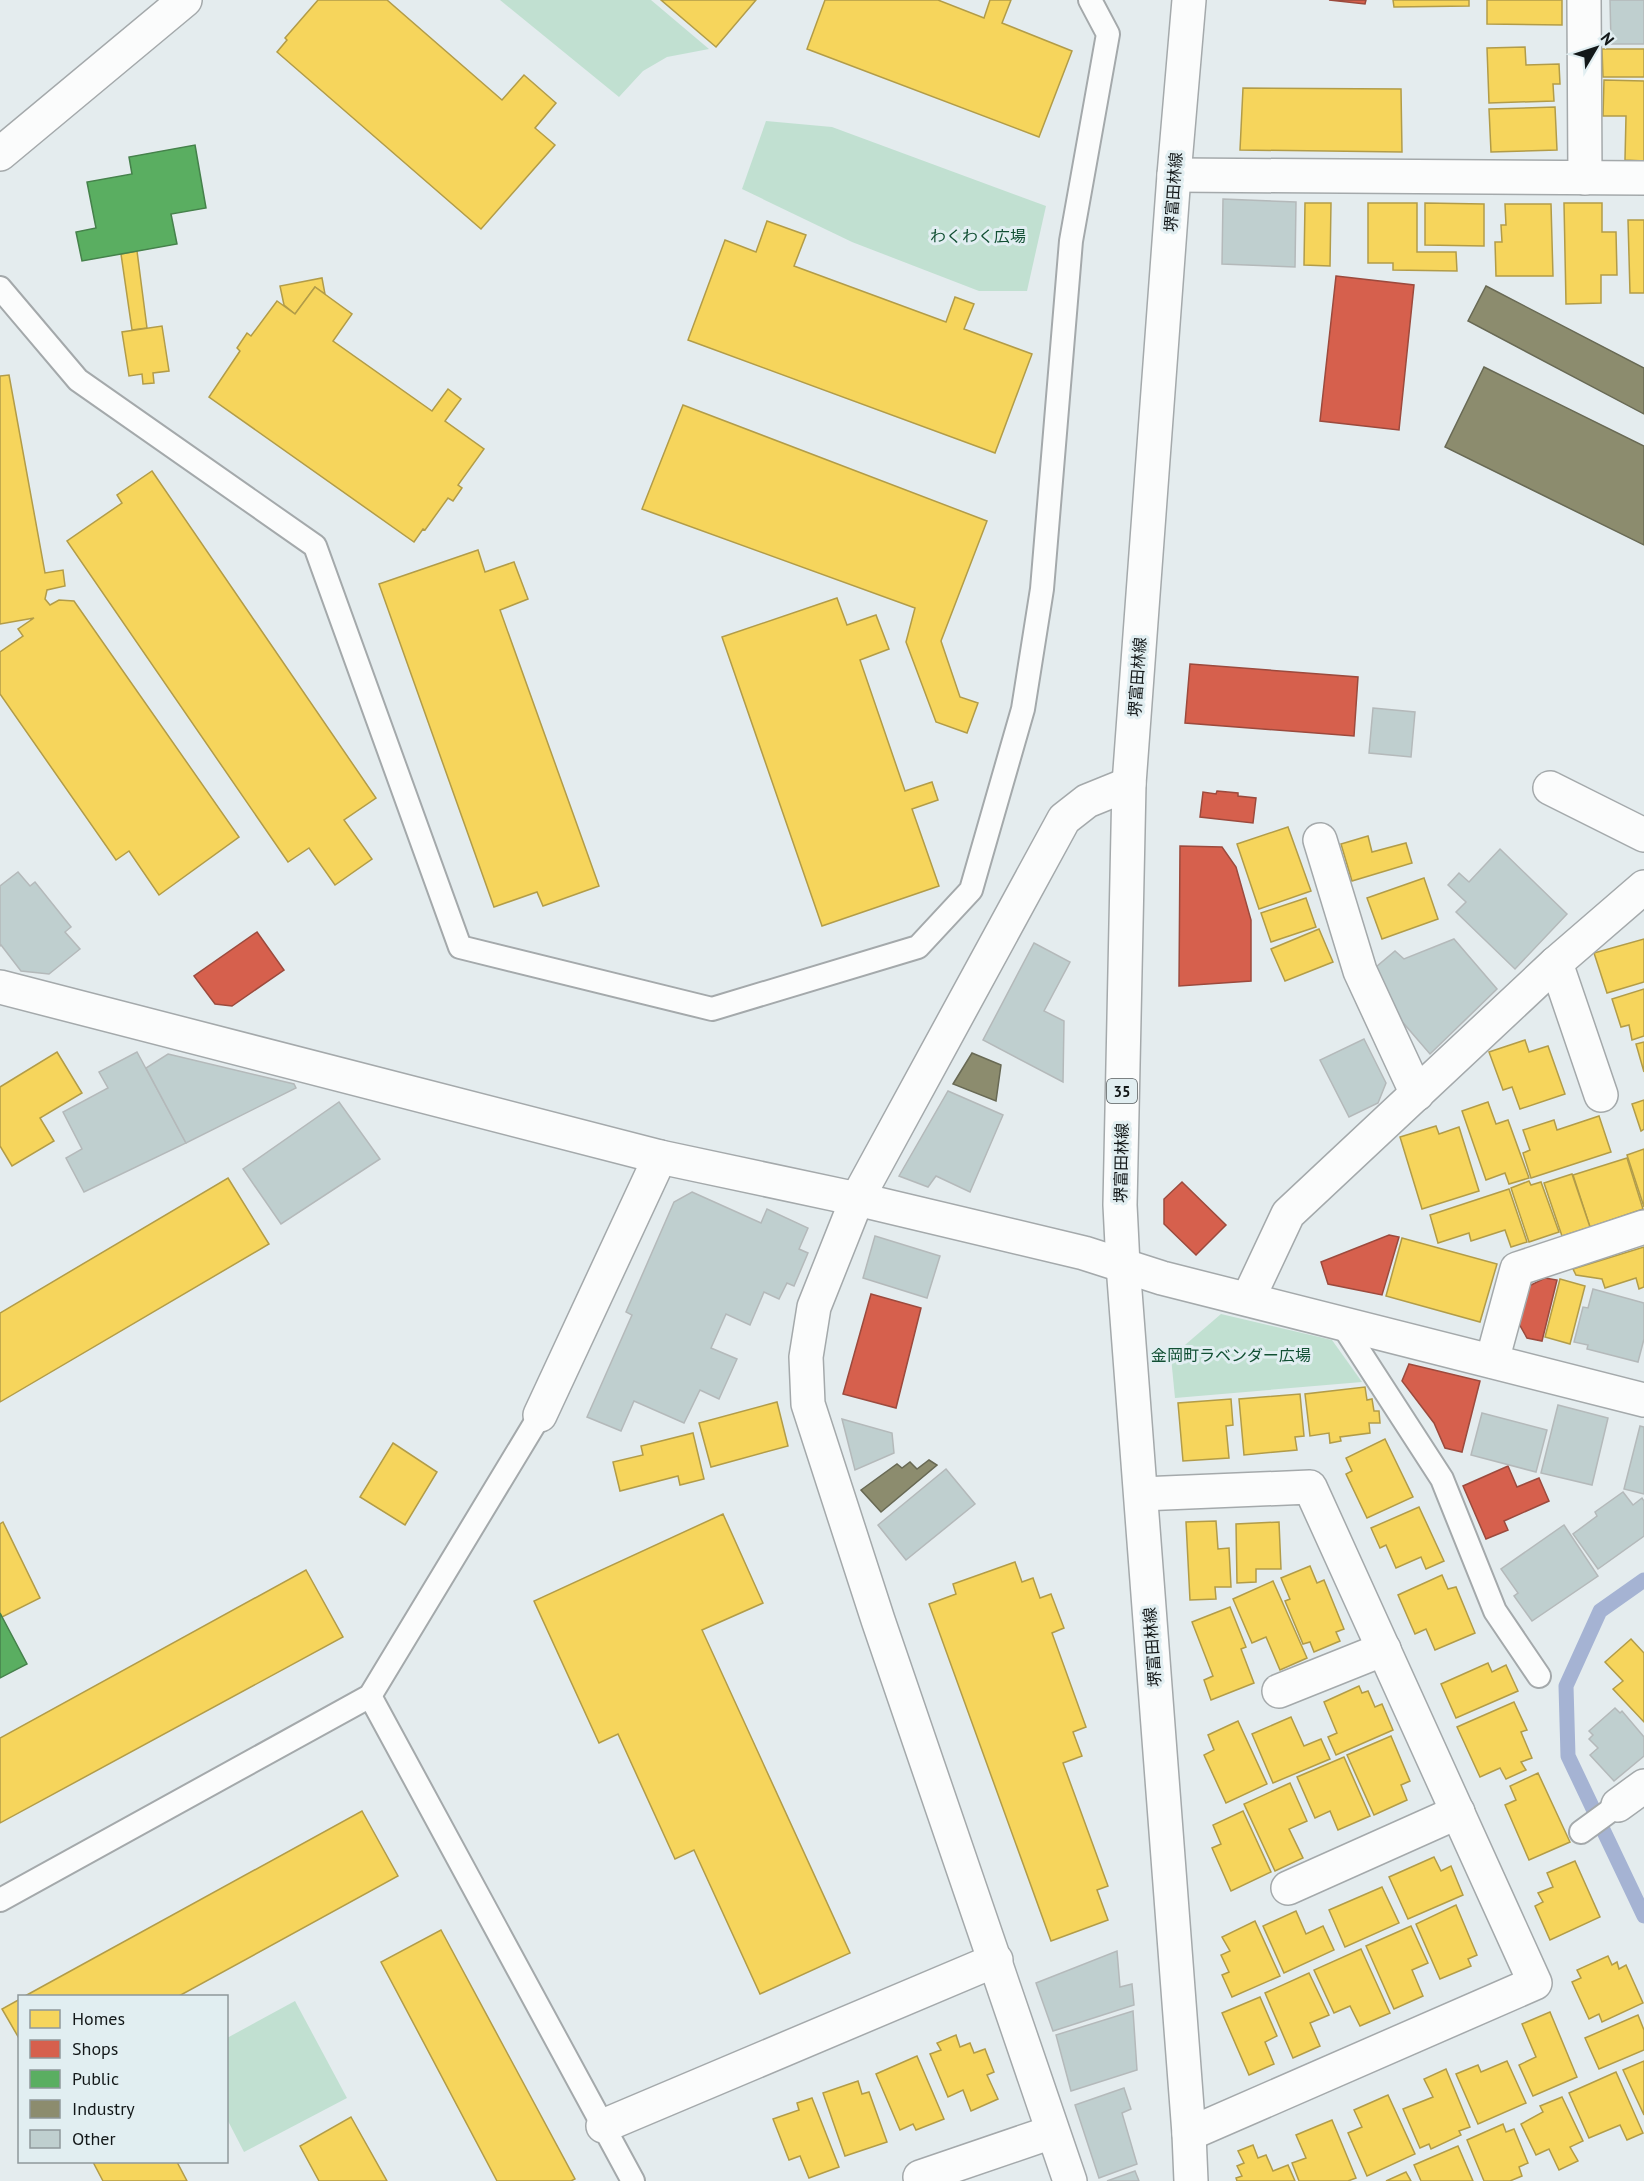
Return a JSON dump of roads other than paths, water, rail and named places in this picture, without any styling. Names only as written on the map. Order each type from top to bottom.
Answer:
[{"type":"street","points":[[0,154],[185,0]]},
{"type":"street","name":"堺富田林線","points":[[1190,0],[1174,175],[1129,784],[1120,1205],[1191,2181]]},
{"type":"street","points":[[1584,0],[1585,178]]},
{"type":"street","points":[[1174,175],[1644,178]]},
{"type":"street","points":[[1070,2181],[878,1620],[808,1404],[806,1357],[814,1307],[857,1199],[1064,819],[1087,801],[1129,784]]},
{"type":"street","points":[[1550,788],[1644,835]]},
{"type":"street","points":[[1320,840],[1360,971],[1417,1094]]},
{"type":"street","points":[[1248,1299],[1288,1214],[1556,963],[1644,887]]},
{"type":"street","points":[[1556,963],[1601,1095]]},
{"type":"street","points":[[0,987],[660,1156],[857,1199],[1084,1253],[1162,1278],[1644,1400]]},
{"type":"street","points":[[540,1415],[660,1156]]},
{"type":"street","points":[[1492,1361],[1517,1269],[1644,1227]]},
{"type":"street","points":[[1141,1494],[1310,1486],[1535,1983],[1189,2134]]},
{"type":"street","points":[[1279,1691],[1384,1649]]},
{"type":"street","points":[[1288,1888],[1458,1812]]},
{"type":"street","points":[[603,2126],[996,1960]]},
{"type":"street","points":[[921,2181],[920,2177],[1052,2132]]},
{"type":"lane","points":[[0,288],[78,380],[315,546],[460,947],[711,1009],[918,947],[970,890],[1023,709],[1042,589],[1071,241],[1108,34],[1090,0]]},
{"type":"lane","points":[[1341,1323],[1442,1479],[1495,1611],[1539,1676]]},
{"type":"lane","points":[[0,1900],[370,1696],[540,1415]]},
{"type":"lane","points":[[370,1696],[633,2181]]},
{"type":"lane","points":[[1581,1832],[1631,1796]]},
{"type":"waterway","points":[[1644,1580],[1600,1611],[1566,1686],[1568,1756],[1644,1916]]},
{"type":"park label","name":"わくわく広場","points":[[978,236]]},
{"type":"park label","name":"金岡町ラベンダー広場","points":[[1231,1355]]}]
